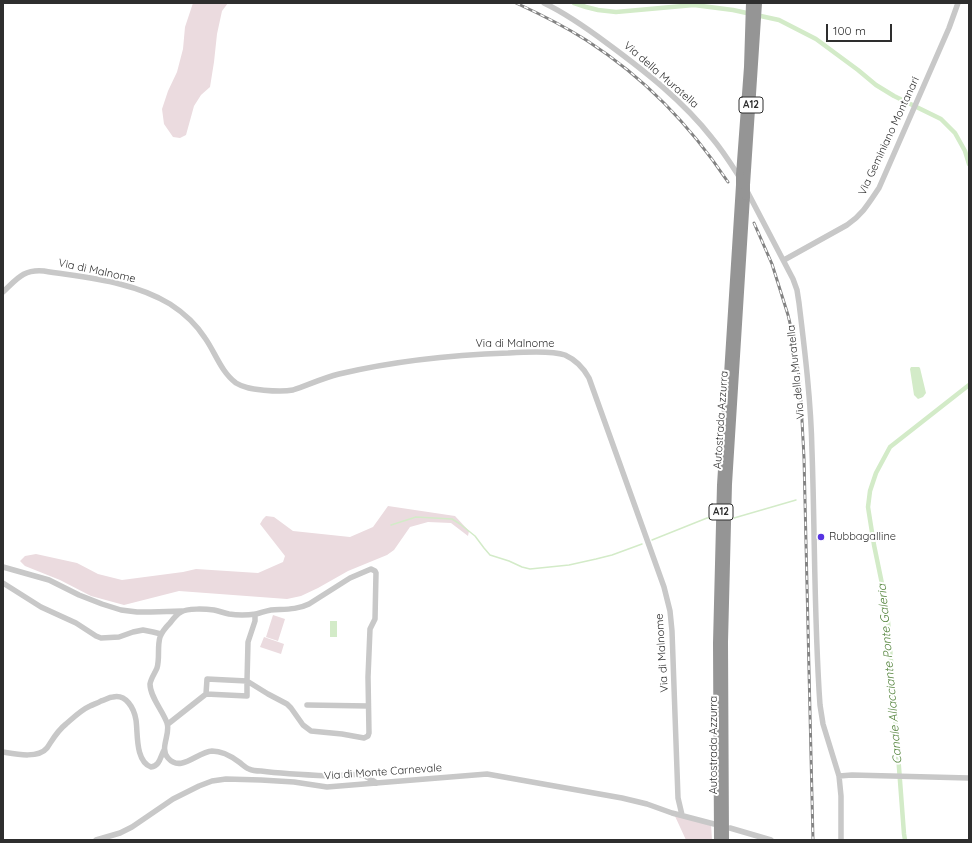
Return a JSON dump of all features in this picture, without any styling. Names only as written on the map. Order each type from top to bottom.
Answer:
[{"type":"highway","name":"Autostrada Azzurra","points":[[718,840],[717,643],[721,485],[743,185],[754,4]]},
{"type":"highway","name":"Autostrada Azzurra","points":[[725,840],[724,642],[728,484],[746,196],[740,175],[748,67],[753,24]]},
{"type":"street","name":"Via della Muratella","points":[[544,3],[575,21],[627,58],[690,112],[712,137],[733,167],[784,260],[797,290],[810,404],[820,705],[839,776],[841,796],[841,838]]},
{"type":"street","name":"Via Geminiano Montanari","points":[[784,260],[846,225],[867,207],[879,188],[949,28],[958,3]]},
{"type":"street","name":"Via di Malnome","points":[[3,292],[26,272],[37,270],[106,281],[134,288],[160,298],[184,314],[199,329],[230,377],[241,385],[260,390],[279,392],[286,391],[332,376],[398,362],[461,355],[537,352],[562,354],[575,360],[583,368],[589,378],[664,587],[668,604],[672,631],[678,798],[682,815]]},
{"type":"street","points":[[3,567],[49,580],[79,595],[128,612],[208,610],[229,614],[255,614],[269,610],[286,610],[303,607],[353,576],[374,570],[376,574],[376,619],[370,626],[368,676],[369,732],[366,738],[342,734],[313,732],[308,730],[287,704],[268,694],[247,680],[207,679],[206,694]]},
{"type":"street","points":[[3,583],[44,608],[76,623],[101,638],[119,637],[143,630],[161,634]]},
{"type":"street","points":[[3,752],[37,754],[43,752],[58,731],[71,720],[89,706],[114,696],[126,700],[130,704],[136,720],[138,748],[142,758],[150,767],[156,765],[164,749],[168,732],[168,724],[150,686],[157,666],[161,634],[182,611]]},
{"type":"street","points":[[168,724],[206,694],[247,696],[248,642],[255,621],[255,614]]},
{"type":"street","points":[[307,704],[368,706]]},
{"type":"street","points":[[164,749],[167,757],[176,763],[185,762],[206,752],[218,752],[231,756],[252,770],[326,776],[360,775],[367,777],[377,784]]},
{"type":"street","name":"Via di Monte Carnevale","points":[[96,840],[129,829],[173,799],[199,786],[216,781],[232,779],[294,782],[327,787],[490,774],[652,805],[666,811],[682,815]]},
{"type":"street","points":[[839,776],[969,778]]},
{"type":"street","points":[[682,815],[714,824]]},
{"type":"street","points":[[730,828],[771,840]]},
{"type":"shaded area","points":[[193,3],[228,3],[222,11],[217,34],[210,87],[201,95],[194,106],[186,135],[180,138],[173,137],[164,124],[162,109],[168,91],[177,72],[183,49],[185,27]]},
{"type":"shaded area","points":[[911,367],[920,368],[926,393],[923,397],[918,399],[914,395],[910,369]]},
{"type":"shaded area","points":[[388,506],[455,516],[469,531],[468,536],[451,523],[428,522],[410,527],[394,550],[387,555],[348,571],[301,596],[287,599],[179,591],[124,605],[91,596],[60,580],[25,566],[20,561],[25,556],[36,554],[77,563],[98,574],[122,580],[196,569],[258,573],[283,562],[285,556],[260,524],[266,516],[274,517],[293,531],[350,537],[373,527]]},
{"type":"shaded area","points":[[273,615],[285,619],[278,641],[266,637]]},
{"type":"shaded area","points":[[330,621],[337,621],[337,637],[330,637]]},
{"type":"shaded area","points":[[264,637],[284,644],[281,654],[260,647]]},
{"type":"shaded area","points":[[674,814],[711,824],[712,840],[686,840]]},
{"type":"waterway","name":"Canale Allacciante Ponte Galeria","points":[[574,3],[598,10],[616,12],[694,5],[733,10],[779,20],[816,39],[876,85],[894,96],[941,119],[955,133],[965,151],[969,164]]},
{"type":"waterway","name":"Canale Allacciante Ponte Galeria","points":[[905,840],[887,608],[868,507],[870,491],[876,473],[890,447],[969,385]]},
{"type":"waterway","points":[[734,518],[796,500]]},
{"type":"waterway","points":[[391,525],[416,517],[452,519],[475,536],[490,555],[530,569],[569,565],[596,559],[642,544]]},
{"type":"waterway","points":[[652,540],[707,518],[714,518]]},
{"type":"railway","points":[[516,3],[552,20],[586,40],[628,70],[647,86],[698,141],[728,182]]},
{"type":"railway","points":[[754,223],[772,264],[788,315],[793,336],[800,383],[804,458],[813,840]]},
{"type":"place","name":"Rubbagalline","points":[[821,537]]}]
